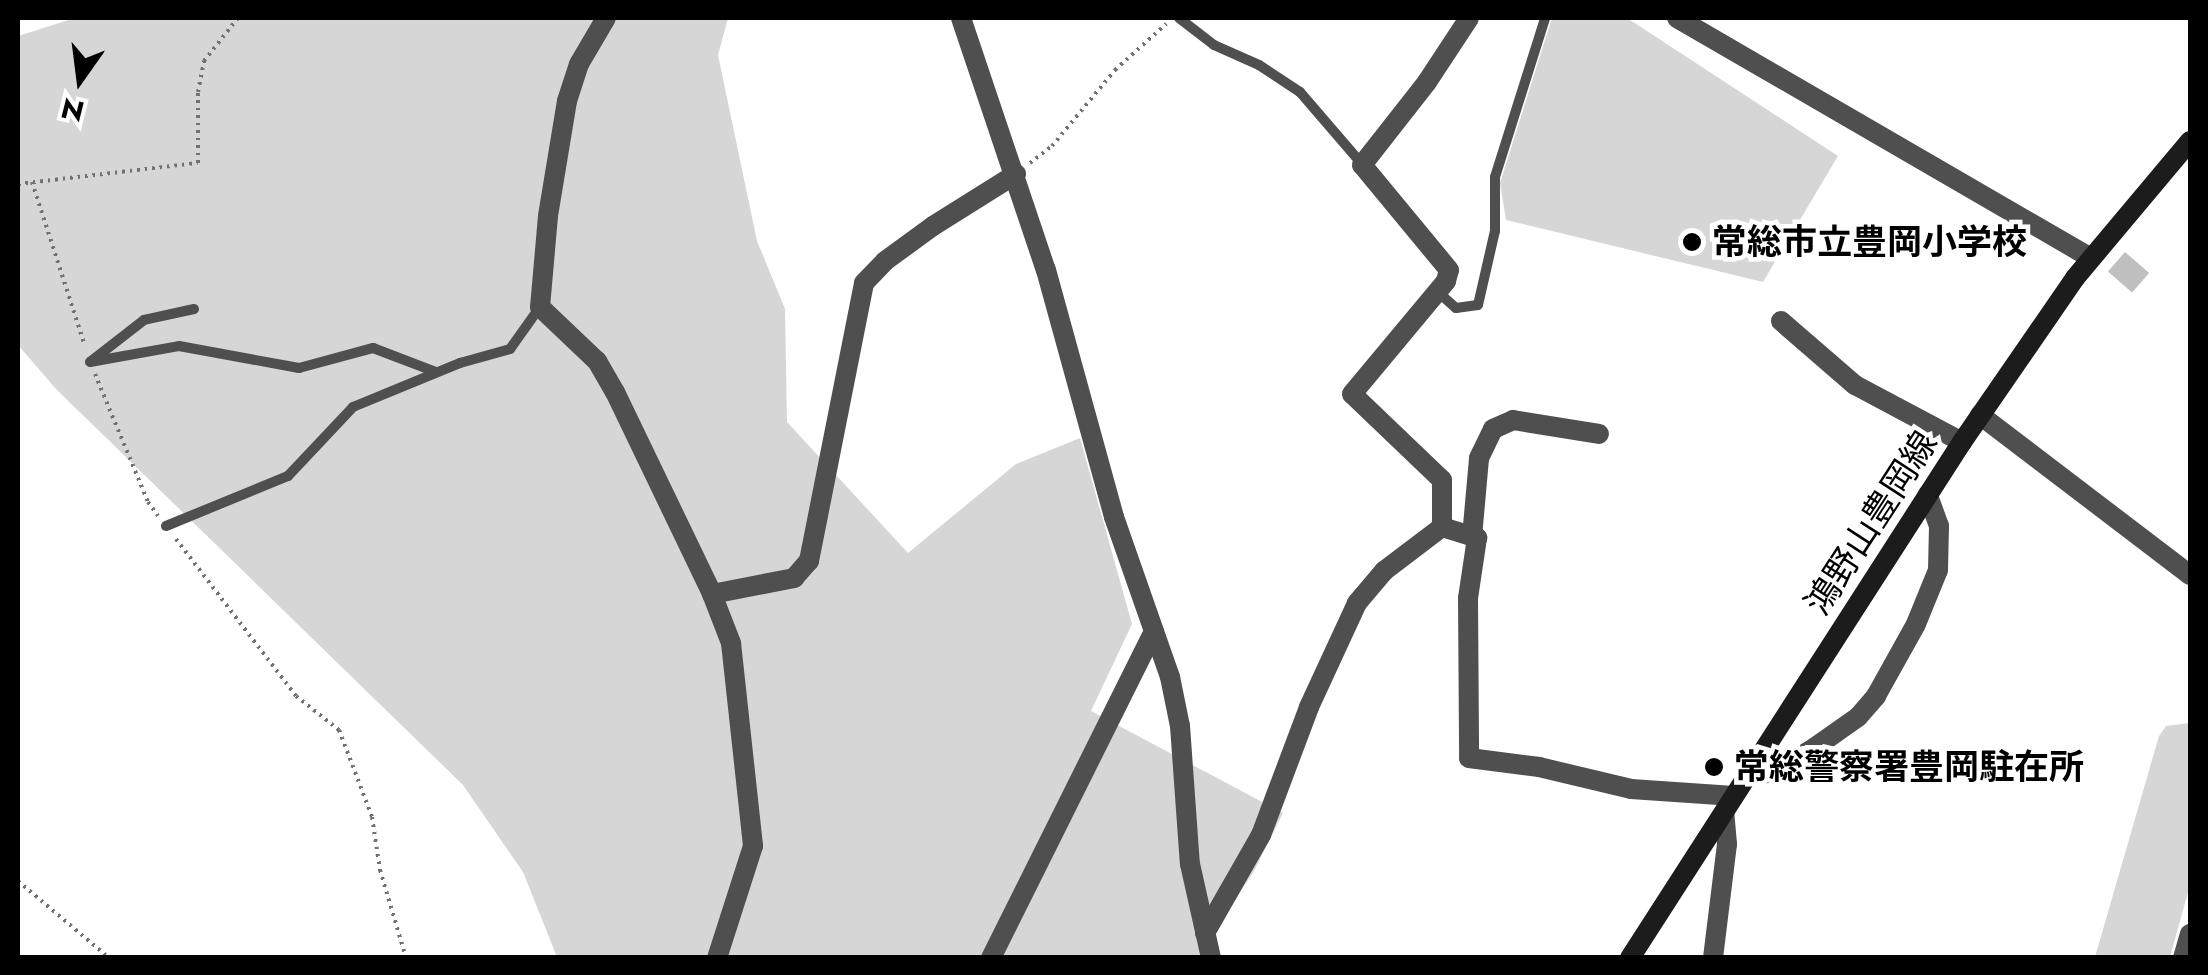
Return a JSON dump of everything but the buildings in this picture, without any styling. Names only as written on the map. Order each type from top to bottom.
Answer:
[{"type":"main road","name":"鴻野山豊岡線","points":[[1630,958],[1980,415],[2091,258],[2190,141]]},
{"type":"street","points":[[606,18],[579,64],[567,101],[548,216],[540,307],[597,362],[712,594],[730,642],[753,846],[716,958]]},
{"type":"street","points":[[962,18],[1016,174],[1114,517],[1154,631],[1180,726],[1190,864],[1211,958]]},
{"type":"street","points":[[1442,528],[1442,480],[1352,394],[1437,292],[1449,270],[1362,165],[1427,82],[1469,18]]},
{"type":"street","points":[[1677,18],[2091,258]]},
{"type":"street","points":[[712,594],[794,578],[809,560],[864,283],[885,261],[933,226],[1016,174]]},
{"type":"street","points":[[1781,321],[1855,385],[1962,442]]},
{"type":"street","points":[[1980,415],[2190,575]]},
{"type":"street","points":[[1472,537],[1479,458],[1493,429],[1513,420],[1599,434]]},
{"type":"street","points":[[1746,776],[1776,771],[1814,748],[1858,717],[1876,696],[1916,624],[1938,570],[1939,526],[1928,495]]},
{"type":"street","points":[[1442,528],[1477,538],[1468,598],[1469,758],[1539,767],[1631,789],[1729,804],[1712,958]]},
{"type":"street","points":[[1206,933],[1262,835],[1309,706],[1357,603],[1384,571],[1442,528]]},
{"type":"street","points":[[991,958],[1154,631]]},
{"type":"street","points":[[2183,958],[2190,934]]},
{"type":"lane","points":[[1176,18],[1300,92],[1362,165]]},
{"type":"lane","points":[[1437,292],[1456,308],[1478,304],[1494,230],[1495,177],[1545,18]]},
{"type":"lane","points":[[166,526],[288,476],[353,407],[436,372],[510,349],[540,307]]},
{"type":"lane","points":[[90,362],[144,320],[194,308]]},
{"type":"lane","points":[[90,362],[180,346],[298,368],[374,348],[436,372]]},
{"type":"path","points":[[18,184],[198,163],[198,92],[204,61],[238,18]]},
{"type":"path","points":[[1016,174],[1052,146],[1115,70],[1176,18]]},
{"type":"path","points":[[32,182],[90,362],[148,502],[296,696],[339,730],[372,817],[380,870],[406,958]]},
{"type":"path","points":[[18,880],[109,958]]},
{"type":"shaded area","points":[[75,18],[728,18],[718,55],[757,241],[785,309],[787,422],[908,553],[1016,464],[1080,438],[1132,624],[1091,711],[1283,813],[1254,871],[1198,957],[557,957],[523,872],[463,785],[56,389],[18,345],[18,36]]},
{"type":"shaded area","points":[[1552,18],[1627,18],[1838,156],[1763,282],[1506,220],[1500,183]]},
{"type":"shaded area","points":[[2190,723],[2190,885],[2170,957],[2095,957],[2159,736],[2166,726]]},
{"type":"place","name":"常総市立豊岡小学校","points":[[1692,242]]},
{"type":"place","name":"常総警察署豊岡駐在所","points":[[1714,767]]}]
